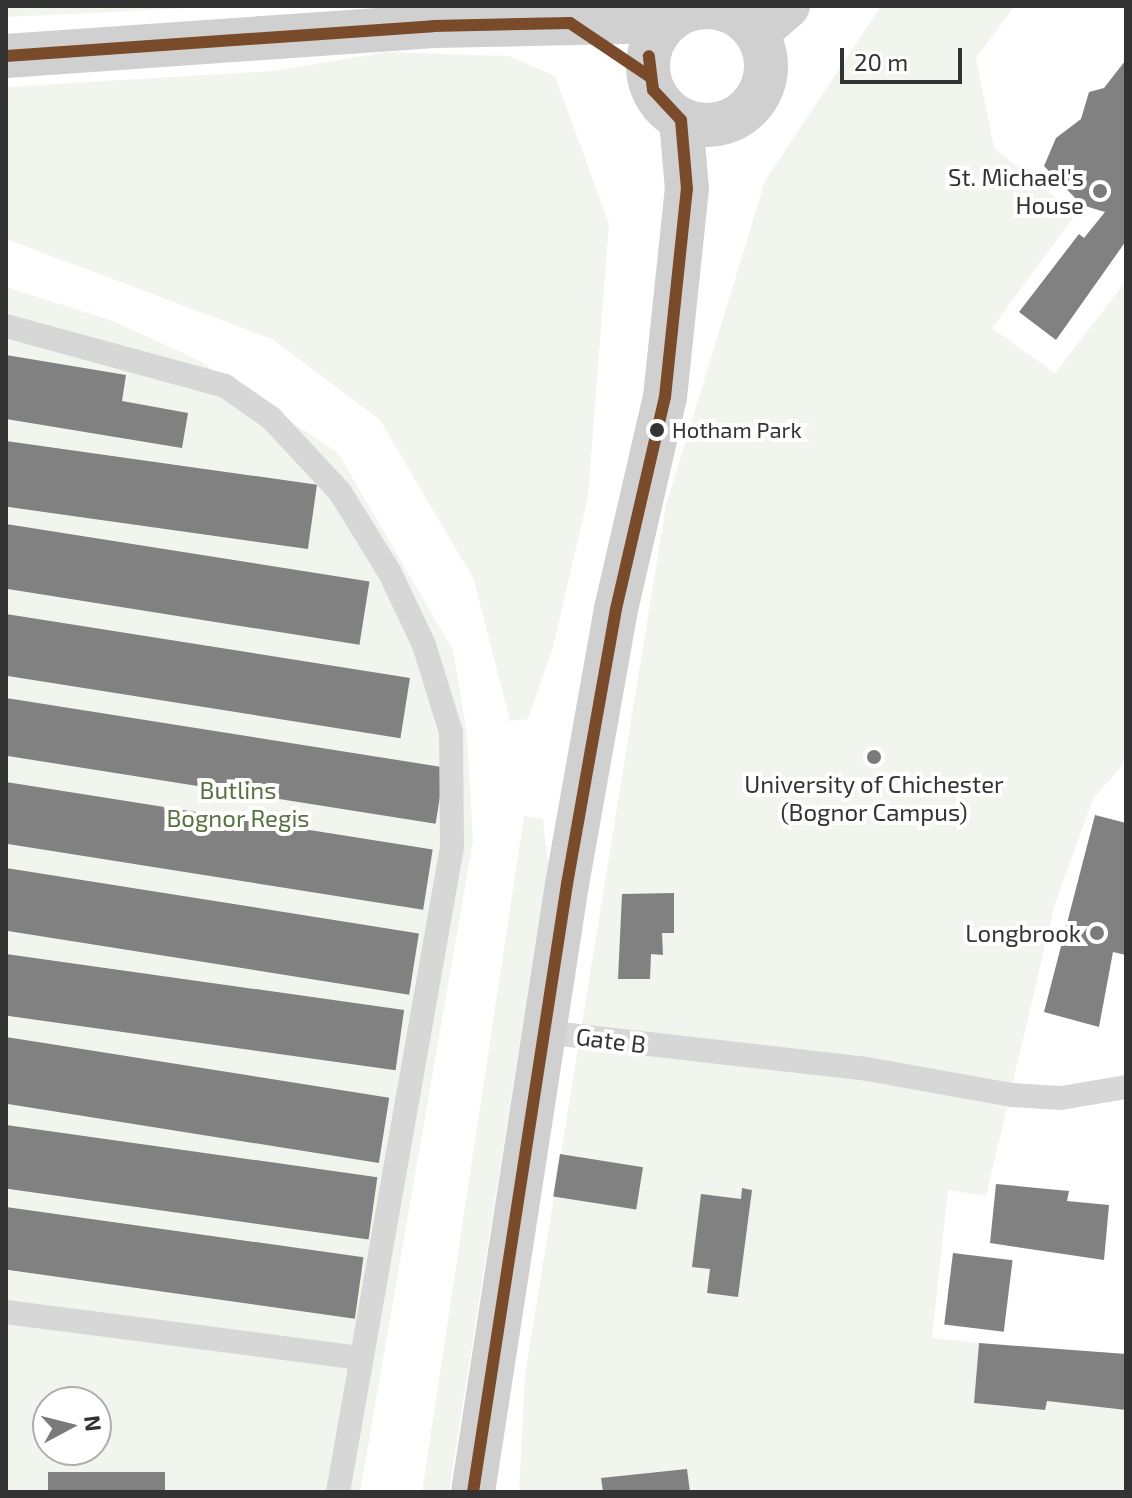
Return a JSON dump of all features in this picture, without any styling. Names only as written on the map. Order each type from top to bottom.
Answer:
[{"type":"main road","points":[[6,56],[570,23],[669,21],[740,11],[767,62],[762,89],[742,115],[699,122],[664,107],[649,76],[650,49],[669,21]]},
{"type":"main road","points":[[570,23],[649,76]]},
{"type":"main road","points":[[473,1492],[543,1032],[616,609],[665,397],[687,189],[699,122]]},
{"type":"lane","points":[[6,326],[225,386],[271,418],[340,492],[424,645],[451,732],[452,847],[359,1358],[338,1492]]},
{"type":"lane","name":"Gate B","points":[[543,1032],[867,1069],[1012,1095],[1061,1098],[1126,1087]]},
{"type":"lane","points":[[6,1312],[359,1358]]},
{"type":"green space","points":[[6,6],[230,6],[6,17]]},
{"type":"green space","name":"University of Chichester (Bognor Campus)","points":[[881,6],[1015,6],[976,58],[994,148],[1076,214],[992,328],[1055,373],[1126,281],[1126,752],[1122,766],[1093,799],[1055,904],[986,1196],[948,1190],[932,1338],[979,1343],[974,1403],[1045,1410],[1047,1401],[1126,1410],[1126,1492],[519,1492],[525,1375],[666,505],[765,181]]},
{"type":"green space","points":[[386,52],[509,56],[555,76],[609,224],[588,497],[553,647],[528,719],[510,721],[474,580],[380,420],[272,339],[6,239],[6,87],[274,71]]},
{"type":"green space","name":"Butlins Bognor Regis","points":[[6,287],[113,321],[198,360],[338,453],[453,650],[467,734],[473,841],[360,1492],[6,1492]]},
{"type":"green space","points":[[524,816],[543,819],[548,863],[449,1492],[422,1492]]},
{"type":"building","name":"St. Michael's House","points":[[1126,44],[1126,241],[1056,340],[1019,312],[1079,234],[1084,238],[1105,212],[1082,205],[1044,166],[1056,138],[1081,119],[1089,92],[1104,88],[1125,61]]},
{"type":"building","points":[[6,355],[126,375],[122,401],[188,413],[182,448],[6,419]]},
{"type":"building","points":[[6,441],[317,485],[308,549],[6,507]]},
{"type":"building","points":[[6,524],[369,582],[359,645],[6,589]]},
{"type":"building","points":[[6,614],[410,678],[400,738],[6,676]]},
{"type":"building","points":[[6,698],[445,767],[436,824],[6,756]]},
{"type":"building","points":[[6,782],[433,850],[423,910],[6,844]]},
{"type":"building","name":"Longbrook","points":[[1095,815],[1126,823],[1126,955],[1113,952],[1099,1027],[1044,1012]]},
{"type":"building","points":[[6,868],[419,933],[409,995],[6,931]]},
{"type":"building","points":[[674,893],[674,933],[662,933],[663,955],[651,954],[650,979],[618,979],[622,894]]},
{"type":"building","points":[[6,954],[404,1010],[396,1070],[6,1016]]},
{"type":"building","points":[[6,1037],[389,1098],[379,1163],[6,1104]]},
{"type":"building","points":[[6,1125],[377,1177],[369,1240],[6,1189]]},
{"type":"building","points":[[560,1154],[643,1167],[636,1210],[553,1196]]},
{"type":"building","points":[[996,1184],[1069,1191],[1067,1201],[1109,1205],[1104,1260],[990,1243]]},
{"type":"building","points":[[742,1188],[752,1190],[738,1297],[707,1293],[710,1269],[692,1267],[701,1194],[741,1199]]},
{"type":"building","points":[[6,1207],[363,1257],[355,1319],[6,1270]]},
{"type":"building","points":[[953,1253],[1013,1260],[1004,1332],[944,1324]]},
{"type":"building","points":[[979,1343],[1126,1354],[1126,1410],[1047,1401],[1045,1410],[974,1403]]},
{"type":"building","points":[[687,1469],[690,1492],[603,1492],[601,1478]]},
{"type":"building","points":[[48,1472],[165,1472],[165,1492],[48,1492]]},
{"type":"transit line","points":[[6,56],[433,26],[570,23],[649,76]]},
{"type":"transit line","points":[[473,1492],[567,884],[616,609],[665,397],[687,189],[681,120],[653,90],[649,56]]},
{"type":"place","name":"St. Michael's House","points":[[1100,191]]},
{"type":"place","name":"Hotham Park","points":[[657,430]]},
{"type":"place","name":"University of Chichester (Bognor Campus)","points":[[874,757]]},
{"type":"place","name":"Longbrook","points":[[1097,933]]}]
